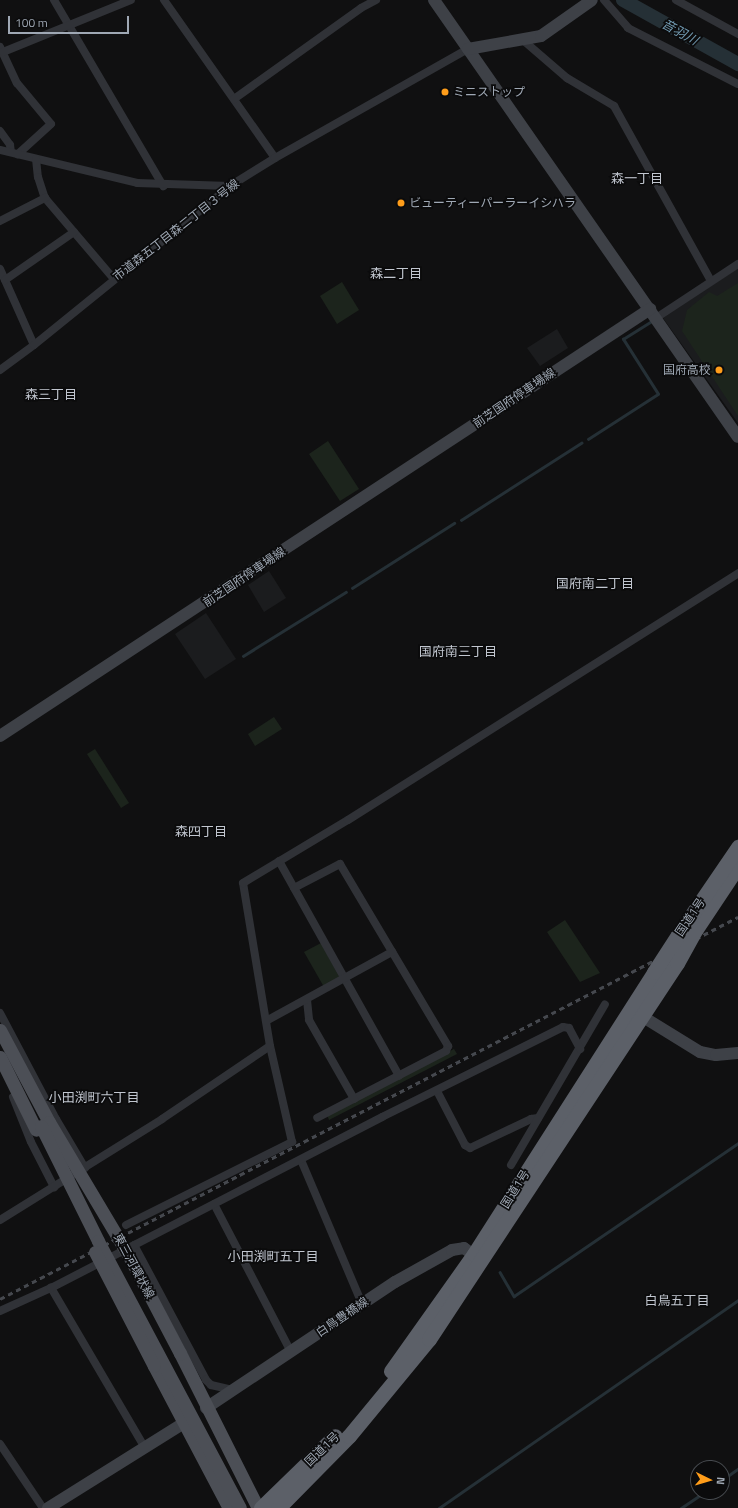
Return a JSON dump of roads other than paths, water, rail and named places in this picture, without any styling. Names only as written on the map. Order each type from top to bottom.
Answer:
[{"type":"highway","name":"国道1号","points":[[637,1013],[654,972],[678,934],[738,847]]},
{"type":"highway","name":"国道1号","points":[[278,1508],[349,1436],[390,1388],[429,1338],[477,1258],[637,1013],[677,963],[696,929],[738,866]]},
{"type":"highway","name":"国道1号","points":[[261,1508],[343,1428],[383,1383],[477,1258]]},
{"type":"main road","points":[[434,0],[738,437]]},
{"type":"main road","points":[[468,49],[524,41],[541,36],[592,0]]},
{"type":"main road","name":"前芝国府停車場線","points":[[0,736],[653,313]]},
{"type":"main road","points":[[637,1013],[700,1052],[716,1055],[738,1053]]},
{"type":"main road","name":"東三河環状線","points":[[0,1030],[102,1268],[229,1508]]},
{"type":"main road","name":"東三河環状線","points":[[0,1038],[2,1053],[42,1126],[98,1241],[240,1508]]},
{"type":"main road","name":"東三河環状線","points":[[42,1126],[129,1256],[180,1352],[206,1408],[258,1508]]},
{"type":"main road","name":"白鳥豊橋線","points":[[206,1408],[362,1304],[452,1250],[464,1248],[477,1258]]},
{"type":"main road","points":[[48,1508],[184,1423]]},
{"type":"street","points":[[54,0],[67,26],[163,186]]},
{"type":"street","points":[[15,153],[51,124],[17,83],[2,49],[67,26],[131,0]]},
{"type":"street","points":[[164,0],[275,158]]},
{"type":"street","points":[[234,99],[361,8],[376,0]]},
{"type":"street","points":[[604,0],[628,28],[738,84]]},
{"type":"street","points":[[676,0],[738,34]]},
{"type":"street","points":[[524,41],[567,78],[614,106],[711,281]]},
{"type":"street","name":"市道森五丁目森二丁目３号線","points":[[0,370],[34,345],[230,186],[275,158],[468,49]]},
{"type":"street","points":[[0,131],[15,153]]},
{"type":"street","points":[[0,150],[137,183],[163,186],[230,186]]},
{"type":"street","points":[[36,158],[38,177],[46,198],[114,279]]},
{"type":"street","points":[[0,221],[46,198]]},
{"type":"street","points":[[5,280],[74,232]]},
{"type":"street","points":[[653,313],[711,281],[738,264]]},
{"type":"street","points":[[0,269],[34,345]]},
{"type":"street","points":[[126,1225],[292,1142],[270,1046],[243,883],[738,573]]},
{"type":"street","points":[[279,861],[399,1076]]},
{"type":"street","points":[[294,888],[340,864],[448,1046],[446,1051],[317,1118]]},
{"type":"street","points":[[266,1021],[307,1000],[392,952]]},
{"type":"street","points":[[307,1000],[309,1020],[354,1099]]},
{"type":"street","points":[[510,1165],[580,1049],[605,1004]]},
{"type":"street","points":[[0,1013],[56,1119],[85,1168]]},
{"type":"street","points":[[0,1311],[51,1288],[563,1027],[569,1028],[580,1049]]},
{"type":"street","points":[[0,1220],[85,1168],[270,1046]]},
{"type":"street","points":[[0,1070],[54,1187]]},
{"type":"street","points":[[437,1091],[465,1145],[470,1148],[531,1118],[538,1118]]},
{"type":"street","points":[[300,1160],[362,1304]]},
{"type":"street","points":[[214,1204],[291,1352]]},
{"type":"street","points":[[134,1245],[206,1380],[211,1385],[232,1390]]},
{"type":"street","points":[[51,1288],[145,1448]]},
{"type":"street","points":[[0,1444],[43,1508]]},
{"type":"waterway","name":"音羽川","points":[[623,0],[738,64]]},
{"type":"waterway","points":[[588,439],[658,394],[623,339],[650,322]]},
{"type":"waterway","points":[[461,520],[581,443]]},
{"type":"waterway","points":[[352,588],[454,523]]},
{"type":"waterway","points":[[243,656],[346,592]]},
{"type":"waterway","points":[[500,1272],[514,1296],[738,1143]]},
{"type":"waterway","points":[[439,1508],[738,1300]]},
{"type":"waterway","points":[[730,1474],[738,1469]]},
{"type":"waterway","points":[[681,1508],[693,1500]]},
{"type":"railway","points":[[0,1299],[738,917]]},
{"type":"place","name":"ミニストップ","points":[[445,92]]},
{"type":"place","name":"ビューティーパーラーイシハラ","points":[[401,203]]},
{"type":"place","name":"国府高校","points":[[719,370]]},
{"type":"district","name":"森一丁目","points":[[637,178]]},
{"type":"district","name":"森二丁目","points":[[396,273]]},
{"type":"district","name":"森三丁目","points":[[51,394]]},
{"type":"district","name":"国府南二丁目","points":[[595,583]]},
{"type":"district","name":"国府南三丁目","points":[[458,651]]},
{"type":"district","name":"森四丁目","points":[[201,831]]},
{"type":"district","name":"小田渕町六丁目","points":[[94,1097]]},
{"type":"district","name":"小田渕町五丁目","points":[[273,1256]]},
{"type":"district","name":"白鳥五丁目","points":[[677,1300]]}]
